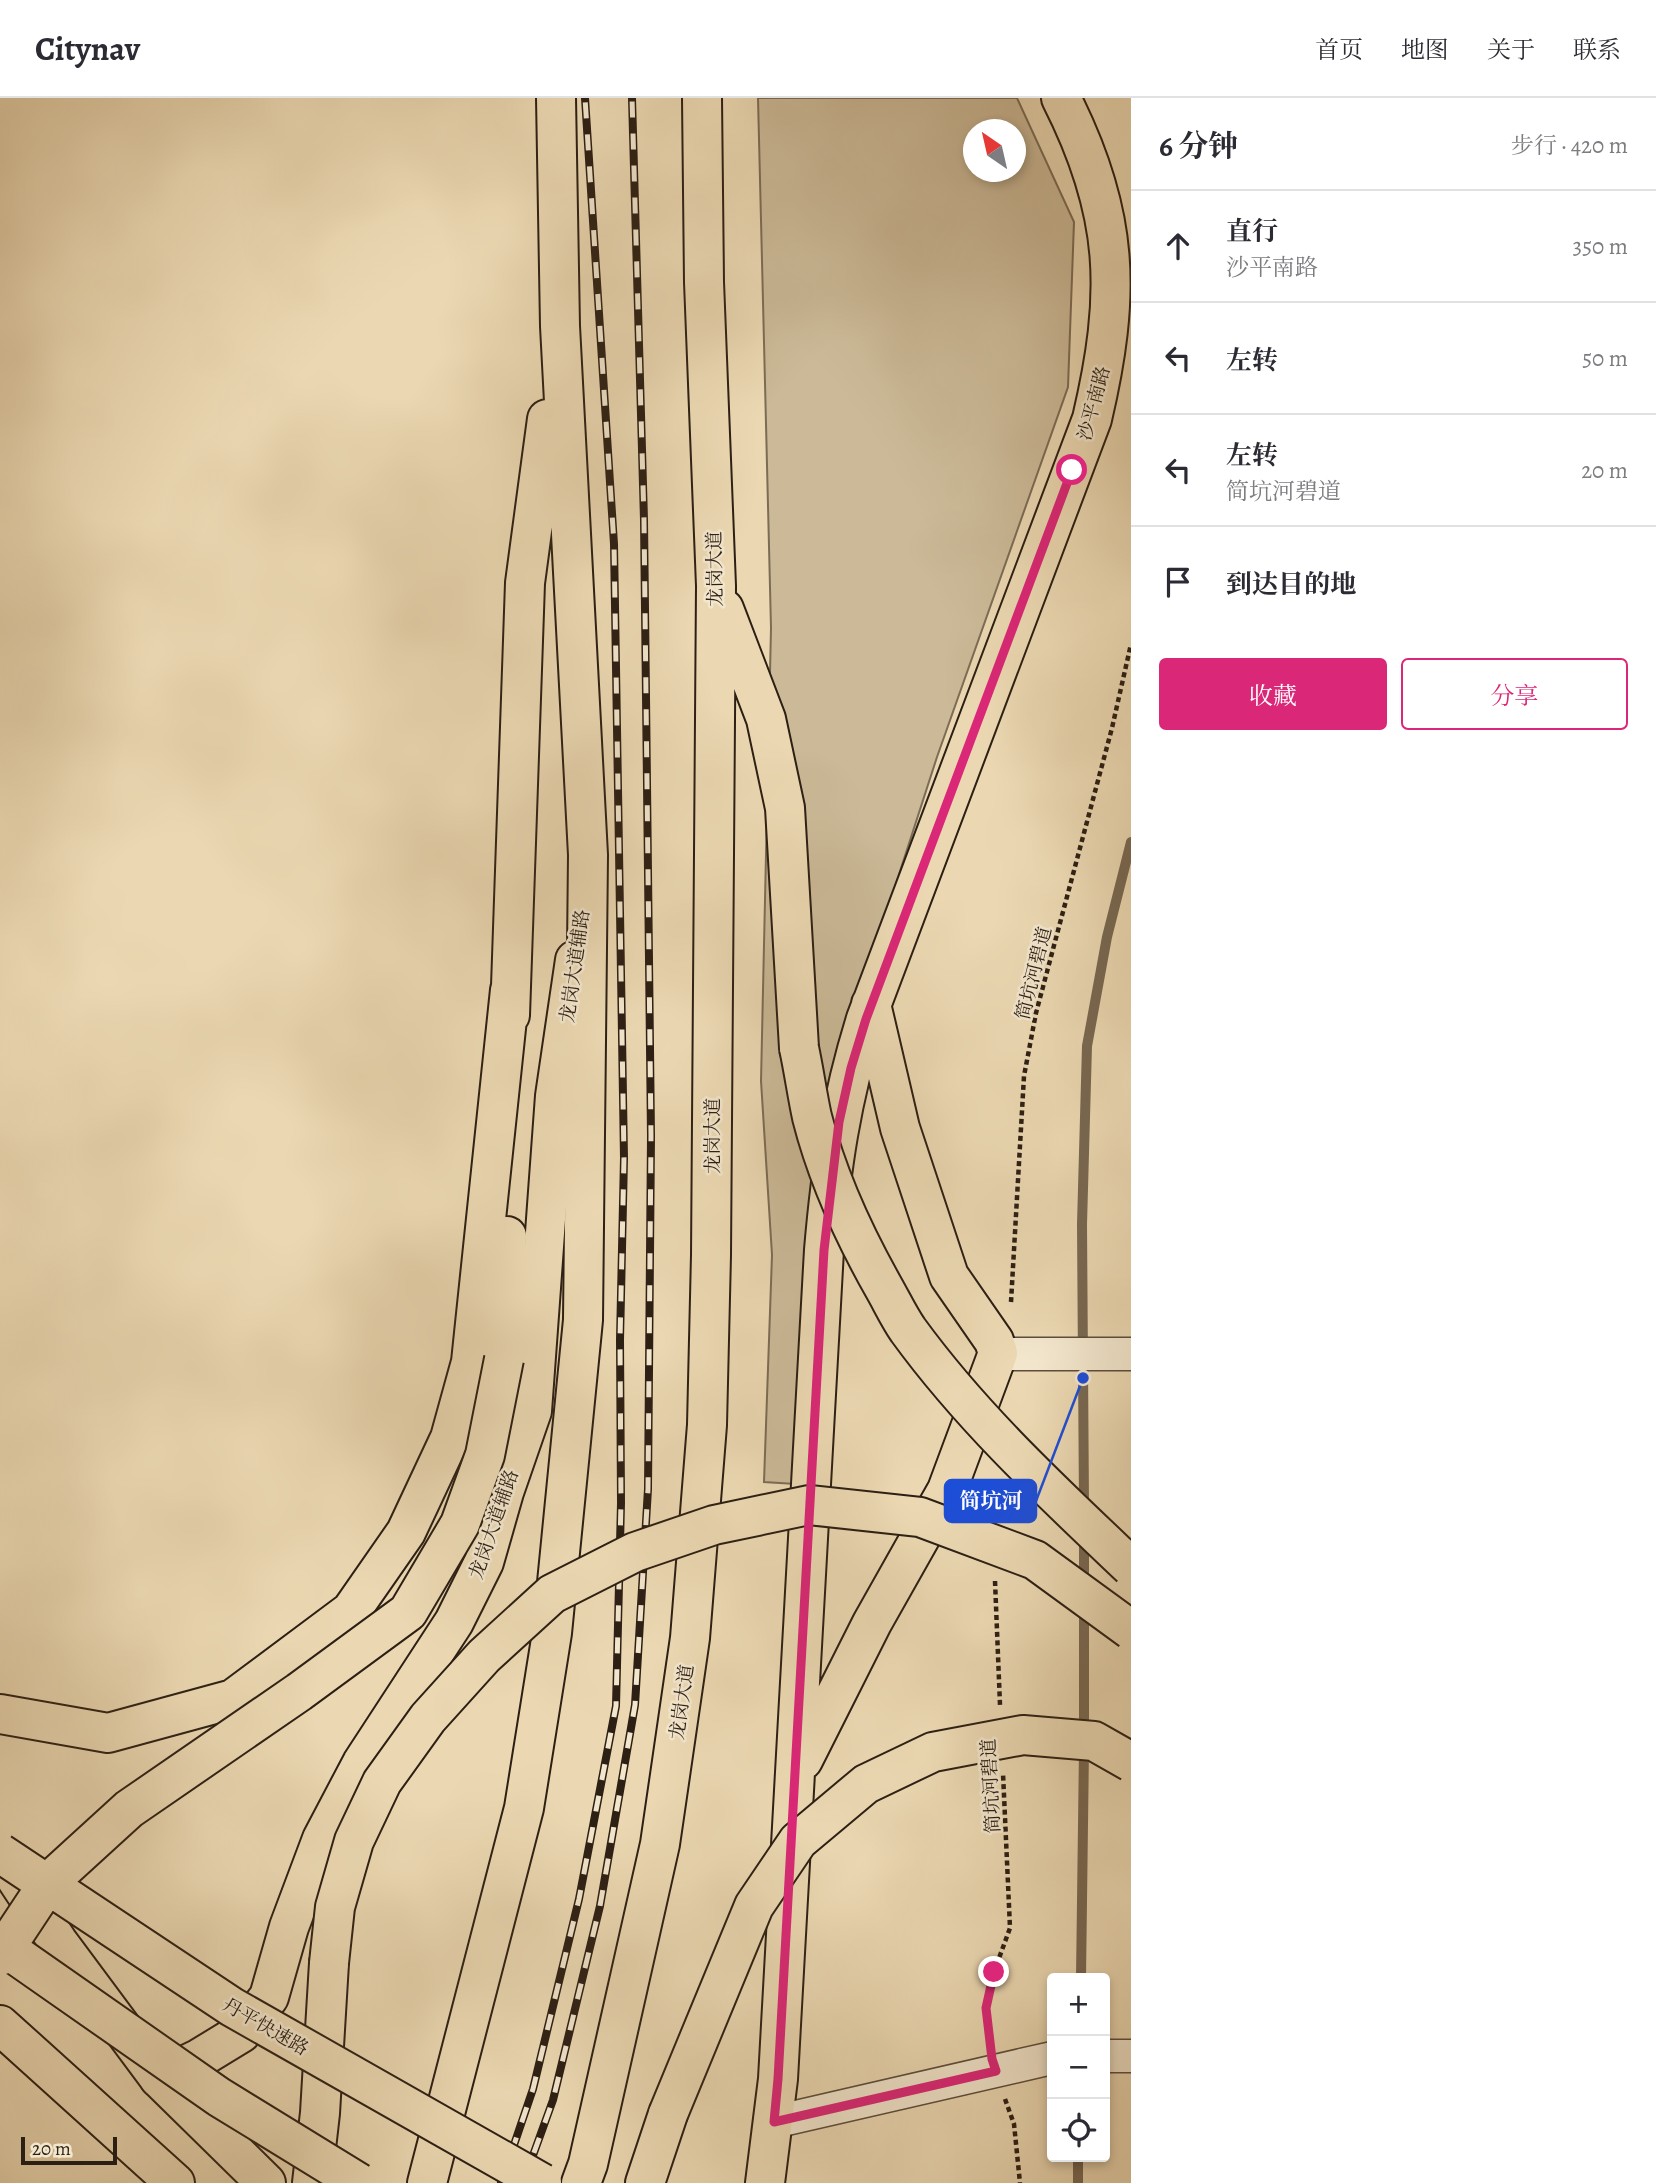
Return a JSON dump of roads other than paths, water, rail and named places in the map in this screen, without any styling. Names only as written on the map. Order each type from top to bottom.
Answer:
[{"type":"main road","points":[[427,2183],[524,1808],[552,1633],[583,1320],[588,868],[560,326],[556,98]]},
{"type":"main road","name":"龙岗大道","points":[[585,2174],[660,1843],[690,1637],[707,1425],[711,1255],[716,586],[704,282],[702,98]]},
{"type":"main road","name":"沙平南路","points":[[765,2183],[774,2122],[821,1299],[829,1189],[839,1122],[851,1068],[872,1004],[1092,419],[1110,321],[1111,275],[1107,228],[1100,192],[1088,156],[1061,98]]},
{"type":"main road","points":[[0,1956],[49,1882],[129,1809],[299,1692],[408,1612],[460,1524],[485,1455],[487,1360],[510,990],[526,583],[560,326]]},
{"type":"main road","points":[[716,586],[766,719],[785,808],[800,1048],[812,1117],[830,1171],[871,1265],[907,1328],[967,1405],[1131,1567]]},
{"type":"main road","name":"龙岗大道辅路","points":[[159,2078],[241,2034],[269,1997],[289,1927],[322,1839],[362,1763],[454,1622],[484,1562],[503,1492],[532,1411],[555,1096],[588,868]]},
{"type":"main road","points":[[795,1775],[872,1622],[947,1490],[1005,1353],[949,1276],[900,1128],[872,1004]]},
{"type":"main road","points":[[0,1714],[108,1732],[233,1699],[351,1611],[406,1532],[487,1360]]},
{"type":"main road","points":[[312,2183],[320,2113],[335,1907],[354,1841],[382,1782],[428,1718],[484,1656],[552,1594],[635,1552],[714,1525],[809,1504],[920,1517],[1035,1560],[1131,1630]]},
{"type":"main road","points":[[645,2183],[668,2114],[754,1906],[798,1841],[866,1784],[933,1752],[1023,1735],[1094,1741],[1131,1762]]},
{"type":"main road","points":[[0,1853],[58,1942],[159,2078],[266,2183]]},
{"type":"main road","name":"丹平快速路","points":[[0,1853],[232,2007],[542,2183]]},
{"type":"main road","points":[[0,1944],[219,2097],[359,2183]]},
{"type":"main road","points":[[0,2025],[151,2169],[175,2183]]},
{"type":"street","points":[[1005,1353],[1131,1354]]},
{"type":"street","points":[[1110,2056],[1131,2056]]},
{"type":"street","points":[[774,2122],[1047,2058]]},
{"type":"waterway","points":[[1084,1505],[1082,1224],[1087,1046],[1107,937],[1131,842]]},
{"type":"waterway","points":[[1084,1538],[1084,1582]]},
{"type":"waterway","points":[[1084,1608],[1084,1733]]},
{"type":"waterway","points":[[1081,1973],[1084,1748]]},
{"type":"waterway","points":[[1078,2162],[1078,2183]]},
{"type":"railway","points":[[501,2183],[533,2089],[579,1899],[616,1706],[624,1158],[614,544],[585,98]]},
{"type":"railway","points":[[523,2183],[553,2100],[600,1906],[635,1705],[648,1489],[651,1136],[644,520],[632,98]]},
{"type":"place","name":"简坑河","points":[[1083,1378]]}]
